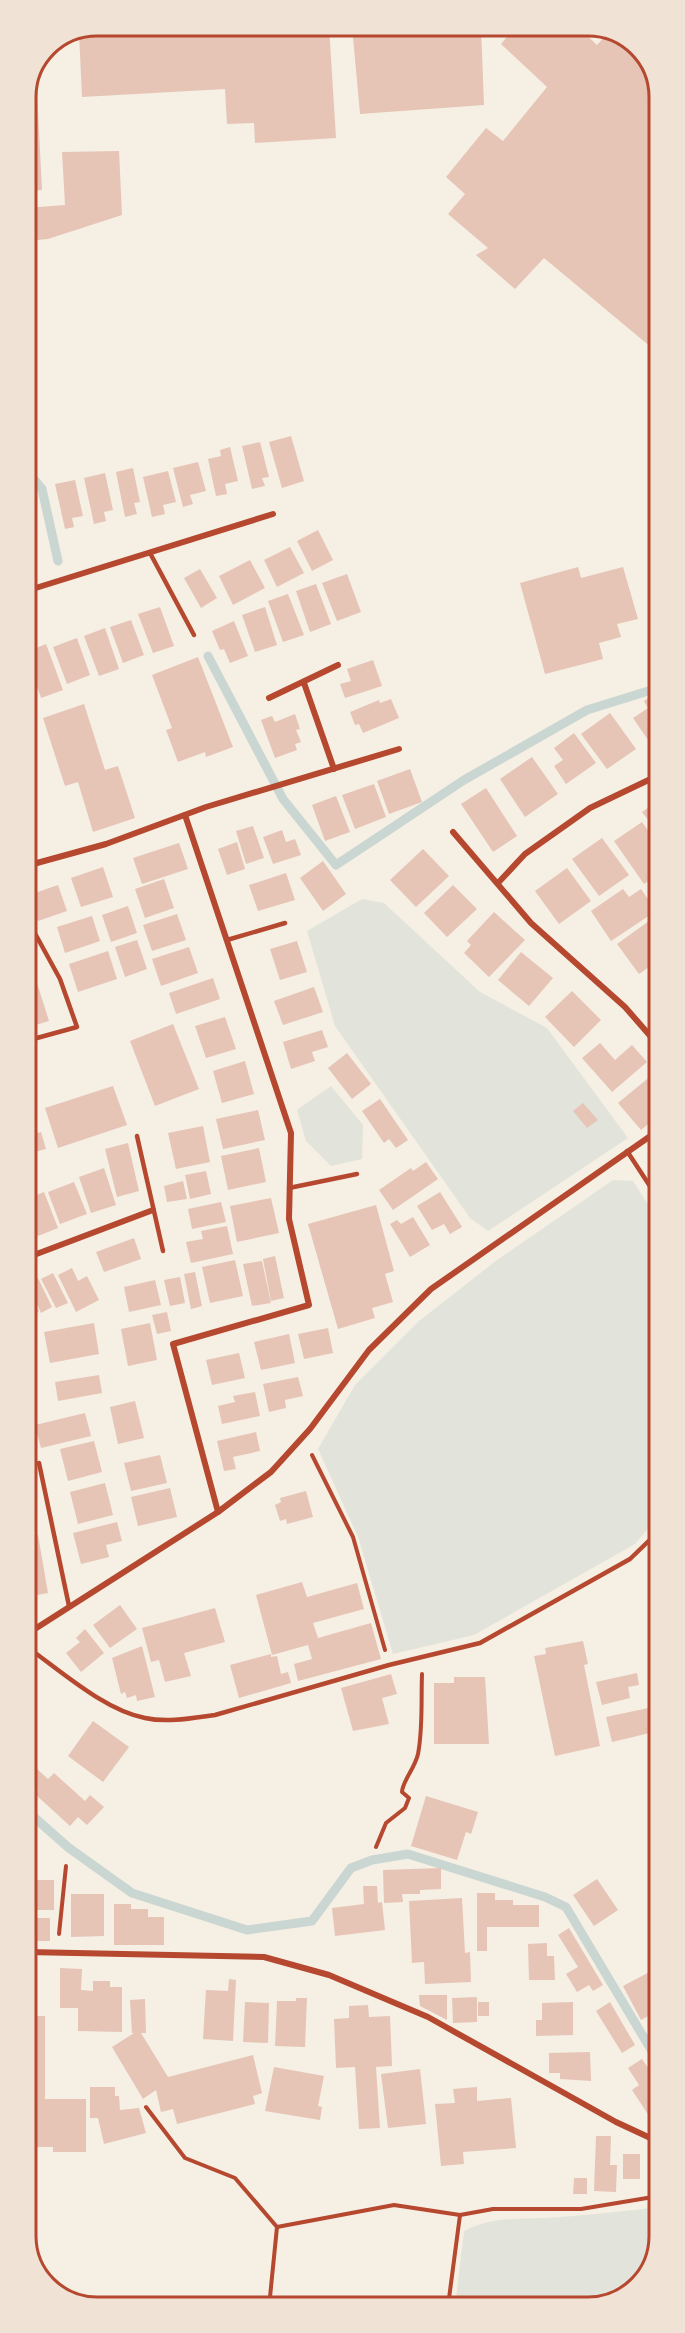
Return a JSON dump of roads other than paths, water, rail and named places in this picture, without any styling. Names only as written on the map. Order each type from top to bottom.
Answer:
[{"type":"street","points":[[36,588],[273,514]]},
{"type":"street","points":[[269,698],[338,665]]},
{"type":"street","points":[[304,683],[334,769]]},
{"type":"street","points":[[36,863],[106,844],[185,815],[399,749]]},
{"type":"street","points":[[498,883],[525,854],[590,808],[649,779]]},
{"type":"street","points":[[185,815],[291,1133],[289,1219],[309,1305],[173,1344],[218,1512]]},
{"type":"street","points":[[453,832],[531,923],[625,1007],[649,1035]]},
{"type":"street","points":[[36,1628],[218,1512],[271,1472],[303,1437],[369,1350],[431,1289],[649,1137]]},
{"type":"street","points":[[36,1254],[153,1210]]},
{"type":"street","points":[[36,1952],[264,1957],[329,1975],[428,2018],[616,2122],[649,2137]]},
{"type":"lane","points":[[150,553],[194,635]]},
{"type":"lane","points":[[227,940],[285,923]]},
{"type":"lane","points":[[36,935],[60,979],[77,1027],[36,1038]]},
{"type":"lane","points":[[137,1136],[163,1251]]},
{"type":"lane","points":[[627,1151],[649,1185]]},
{"type":"lane","points":[[290,1188],[357,1174]]},
{"type":"lane","points":[[39,1463],[69,1606]]},
{"type":"lane","points":[[36,1653],[104,1701],[146,1718],[185,1719],[215,1715],[389,1665],[422,1659],[480,1643],[630,1559],[649,1541]]},
{"type":"waterway","points":[[36,482],[42,489],[58,561]]},
{"type":"waterway","points":[[208,656],[283,799],[336,865],[464,780],[587,710],[649,691]]},
{"type":"waterway","points":[[36,1819],[69,1848],[132,1893],[247,1930],[312,1921],[351,1868],[372,1860],[408,1854],[545,1897],[566,1907],[649,2046]]}]
